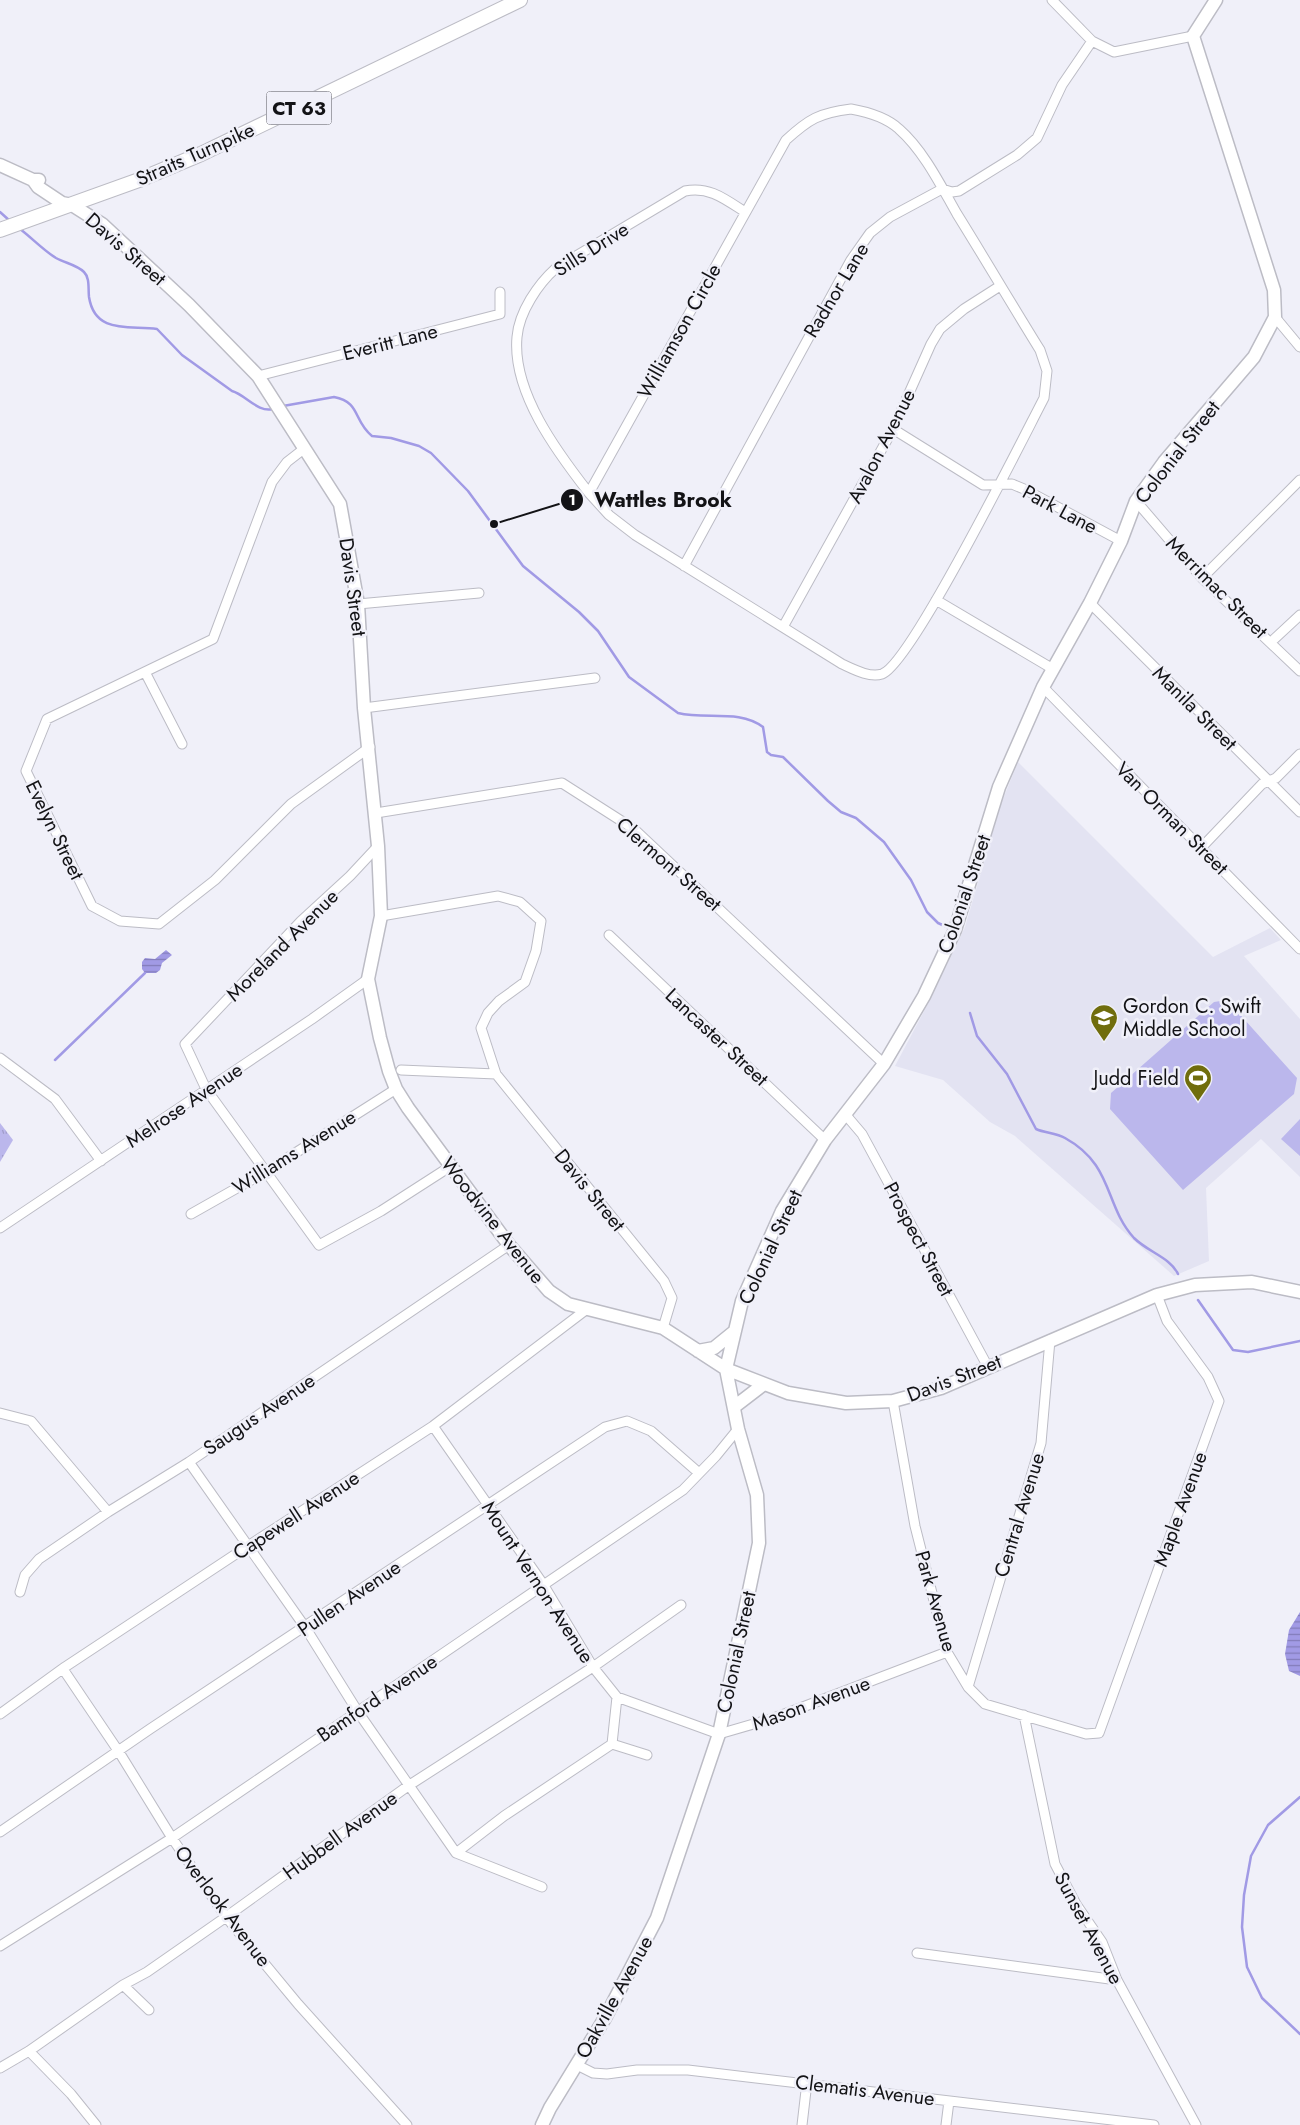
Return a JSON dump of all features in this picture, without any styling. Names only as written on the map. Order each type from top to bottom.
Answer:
[{"type":"main road","name":"Straits Turnpike","points":[[0,230],[72,205],[201,154],[520,0]]},
{"type":"street","points":[[1052,0],[1092,41],[1114,52],[1194,36],[1216,0]]},
{"type":"street","name":"Colonial Street","points":[[676,1864],[719,1734],[759,1543],[757,1495],[738,1429],[726,1369],[742,1301],[782,1211],[825,1140],[884,1064],[924,996],[955,930],[999,787],[1043,687],[1090,603],[1121,541],[1136,501],[1164,462],[1254,357],[1275,317],[1274,290],[1194,36]]},
{"type":"street","name":"Radnor Lane","points":[[684,566],[851,260],[870,233],[890,217],[942,189],[952,192],[959,191],[1016,155],[1037,138],[1062,84],[1092,41]]},
{"type":"street","name":"Williamson Circle","points":[[851,110],[868,112],[899,128],[911,141],[942,189],[1040,350],[1047,371],[1044,398],[936,600],[905,652],[890,669],[880,675],[861,672],[842,664],[684,566],[635,535],[608,515],[590,493],[744,212],[786,140],[807,120],[831,111],[851,110]]},
{"type":"street","name":"Davis Street","points":[[0,165],[33,180],[38,187],[62,203],[72,205],[102,224],[188,305],[261,381],[340,504],[358,604],[364,708],[370,748],[378,846],[382,916],[368,979],[380,1038],[395,1071]]},
{"type":"street","name":"Sills Drive","points":[[590,493],[570,468],[538,419],[519,365],[517,336],[522,317],[531,299],[543,280],[556,268],[685,192],[698,188],[708,190],[744,212]]},
{"type":"street","name":"Avalon Avenue","points":[[783,627],[893,429],[930,344],[940,330],[964,310],[1000,286]]},
{"type":"street","name":"Everitt Lane","points":[[261,381],[500,314],[500,292]]},
{"type":"street","points":[[1275,317],[1300,347]]},
{"type":"street","name":"Park Lane","points":[[893,429],[984,485],[1012,484],[1121,541]]},
{"type":"street","name":"Evelyn Street","points":[[305,448],[288,462],[272,482],[213,639],[46,719],[26,771],[92,906],[120,921],[160,924],[215,880],[291,804],[370,748]]},
{"type":"street","points":[[1202,578],[1300,480]]},
{"type":"street","name":"Merrimac Street","points":[[1136,501],[1202,578],[1300,671]]},
{"type":"street","points":[[358,604],[480,593]]},
{"type":"street","points":[[936,600],[1052,669]]},
{"type":"street","name":"Manila Street","points":[[1090,603],[1300,812]]},
{"type":"street","points":[[1271,642],[1300,615]]},
{"type":"street","points":[[145,672],[182,744]]},
{"type":"street","points":[[364,708],[595,678]]},
{"type":"street","name":"Van Orman Street","points":[[1043,687],[1300,949]]},
{"type":"street","points":[[1201,848],[1262,784],[1276,778],[1300,754]]},
{"type":"street","name":"Clermont Street","points":[[376,813],[562,783],[634,829],[884,1064]]},
{"type":"street","name":"Moreland Avenue","points":[[206,1089],[185,1044],[301,921],[350,876],[378,846]]},
{"type":"street","points":[[382,916],[498,896],[520,902],[541,921],[536,951],[524,982],[499,1001],[488,1013],[481,1028],[496,1074],[395,1071]]},
{"type":"street","name":"Lancaster Street","points":[[609,935],[825,1140]]},
{"type":"street","name":"Melrose Avenue","points":[[0,1228],[312,1020],[368,979]]},
{"type":"street","points":[[0,1058],[54,1098],[101,1161]]},
{"type":"street","name":"Woodvine Avenue","points":[[395,1071],[396,1089],[509,1244],[549,1291],[568,1304],[663,1328]]},
{"type":"street","name":"Davis Street","points":[[496,1074],[664,1281],[672,1298],[663,1328],[726,1369],[788,1393],[846,1403],[893,1401],[942,1388],[1157,1295],[1195,1285],[1252,1282],[1300,1292]]},
{"type":"street","points":[[206,1089],[319,1245],[380,1211],[451,1166]]},
{"type":"street","name":"Williams Avenue","points":[[191,1214],[267,1171],[396,1089]]},
{"type":"street","name":"Prospect Street","points":[[845,1114],[862,1134],[988,1367]]},
{"type":"street","name":"Saugus Avenue","points":[[20,1592],[25,1575],[39,1559],[108,1512],[189,1462],[509,1244]]},
{"type":"street","name":"Maple Avenue","points":[[1099,1733],[1219,1401],[1208,1377],[1167,1321],[1157,1295]]},
{"type":"street","name":"Capewell Avenue","points":[[0,1714],[63,1669],[433,1426],[587,1309]]},
{"type":"street","points":[[698,1351],[714,1348],[735,1331]]},
{"type":"street","name":"Central Avenue","points":[[968,1687],[1041,1443],[1050,1340]]},
{"type":"street","points":[[734,1407],[764,1384]]},
{"type":"street","name":"Park Avenue","points":[[893,1401],[915,1526],[947,1652],[968,1687],[985,1704],[1024,1714],[1086,1734],[1099,1733]]},
{"type":"street","points":[[0,1414],[31,1421],[108,1512]]},
{"type":"street","name":"Pullen Avenue","points":[[0,1832],[150,1729],[605,1427],[627,1421],[651,1431],[699,1473]]},
{"type":"street","name":"Mount Vernon Avenue","points":[[433,1426],[543,1584],[592,1667],[617,1697]]},
{"type":"street","name":"Bamford Avenue","points":[[0,1946],[172,1838],[683,1490],[738,1429]]},
{"type":"street","points":[[189,1462],[305,1627],[358,1712],[456,1853],[542,1887]]},
{"type":"street","name":"Hubbell Avenue","points":[[0,2068],[29,2051],[123,1985],[147,1972],[408,1786],[592,1667],[682,1605]]},
{"type":"street","name":"Mason Avenue","points":[[719,1734],[774,1718],[947,1652]]},
{"type":"street","name":"Overlook Avenue","points":[[63,1669],[119,1752],[172,1838],[226,1917],[298,2004],[407,2125]]},
{"type":"street","points":[[612,1744],[617,1697],[719,1734]]},
{"type":"street","name":"Sunset Avenue","points":[[1024,1714],[1055,1864],[1076,1904],[1102,1942],[1117,1980],[1196,2125]]},
{"type":"street","points":[[612,1744],[647,1755]]},
{"type":"street","points":[[456,1853],[504,1816],[612,1744]]},
{"type":"street","name":"Oakville Avenue","points":[[542,2125],[550,2108],[605,2018],[657,1918],[676,1864]]},
{"type":"street","points":[[917,1953],[1117,1980]]},
{"type":"street","points":[[123,1985],[149,2010]]},
{"type":"street","points":[[29,2051],[71,2094],[96,2125]]},
{"type":"street","name":"Clematis Avenue","points":[[577,2065],[593,2073],[607,2074],[637,2070],[688,2070],[807,2082],[1090,2122],[1154,2125]]},
{"type":"street","points":[[802,2125],[807,2082]]},
{"type":"street","points":[[946,2125],[949,2101]]},
{"type":"shaded area","name":"Gordon C. Swift Middle School","points":[[1018,762],[1213,957],[1270,928],[1281,940],[1244,956],[1300,1019],[1300,1177],[1261,1139],[1206,1188],[1209,1261],[1174,1276],[1015,1136],[990,1122],[943,1080],[895,1066],[931,998],[965,927],[1001,804]]},
{"type":"shaded area","points":[[166,950],[172,955],[162,963],[160,970],[156,973],[145,973],[142,969],[142,962],[145,958],[155,959]]},
{"type":"shaded area","points":[[1300,1612],[1300,1676],[1289,1671],[1285,1654],[1289,1630]]},
{"type":"green space","name":"Judd Field","points":[[1227,1000],[1297,1078],[1294,1094],[1183,1190],[1110,1109],[1111,1093],[1214,1002]]},
{"type":"green space","points":[[1300,1119],[1300,1156],[1281,1139]]},
{"type":"green space","points":[[0,1123],[13,1140],[0,1162]]},
{"type":"waterway","points":[[0,212],[10,221]]},
{"type":"waterway","points":[[20,229],[51,255],[86,274],[89,297],[93,309],[98,317],[106,323],[115,326],[157,329],[182,355],[232,391],[257,406],[268,410],[273,409]]},
{"type":"waterway","points":[[283,406],[334,397],[343,399],[353,408],[366,430],[372,436],[391,438],[419,446],[431,453],[468,491],[523,566],[579,612],[598,631],[629,677],[678,713],[744,718],[763,727],[767,752],[771,755],[783,757],[841,812],[856,818],[884,842],[911,880],[927,912],[938,923],[947,927]]},
{"type":"waterway","points":[[55,1060],[145,973]]},
{"type":"waterway","points":[[970,1013],[977,1036],[1007,1074],[1036,1129],[1062,1136],[1081,1149],[1092,1160],[1107,1186],[1124,1225],[1134,1238],[1165,1259],[1175,1268],[1178,1274]]},
{"type":"waterway","points":[[1198,1300],[1233,1350],[1248,1352],[1300,1341]]},
{"type":"waterway","points":[[1300,1797],[1268,1825],[1251,1856],[1244,1895],[1242,1927],[1247,1967],[1262,1998],[1300,2034]]},
{"type":"place","name":"Wattles Brook","points":[[494,524]]},
{"type":"place","name":"Gordon C. Swift Middle School","points":[[1104,1042]]},
{"type":"place","name":"Judd Field","points":[[1198,1102]]}]
